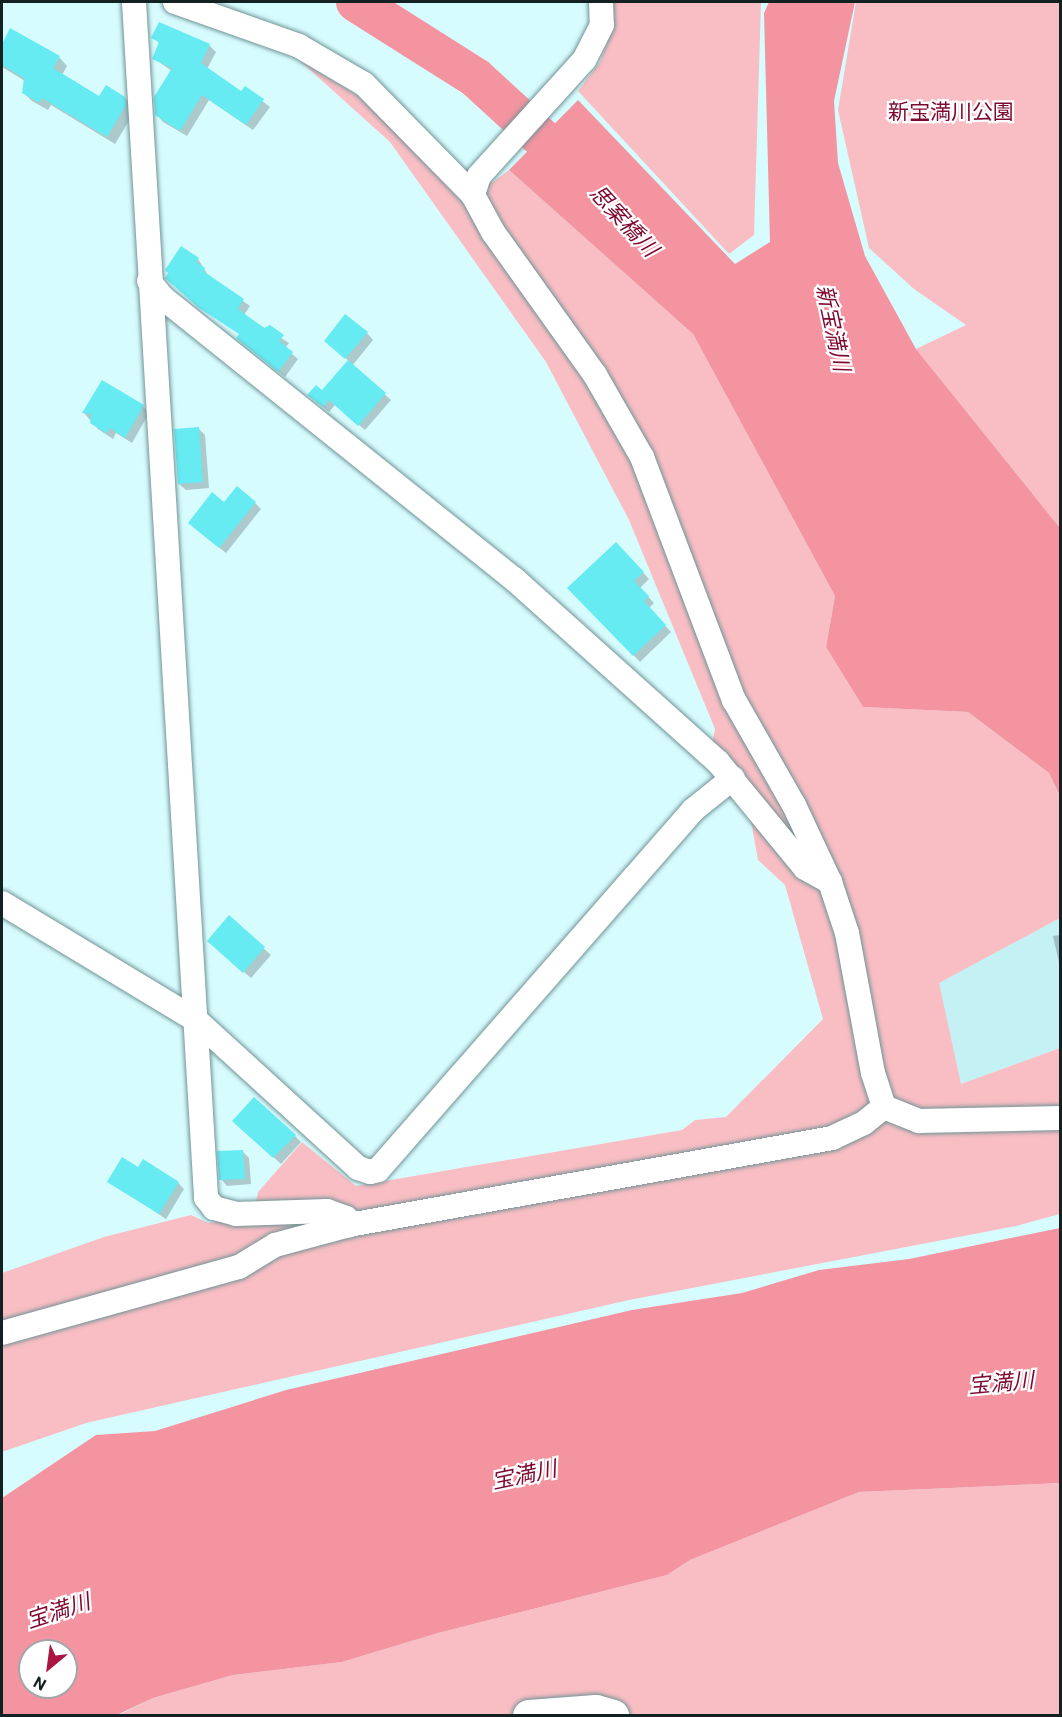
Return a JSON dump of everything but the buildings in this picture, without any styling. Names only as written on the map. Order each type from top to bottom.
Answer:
[{"type":"street","points":[[134,2],[206,1198],[214,1208],[236,1214],[327,1211],[346,1218],[349,1226]]},
{"type":"street","points":[[175,2],[299,46],[364,84],[476,186],[493,232],[595,375],[642,457],[734,700],[794,805],[830,882],[847,933],[873,1073],[884,1107]]},
{"type":"street","points":[[476,186],[584,60],[602,26],[601,2]]},
{"type":"street","points":[[149,281],[163,298],[514,579],[733,778],[805,868],[830,882]]},
{"type":"street","points":[[2,903],[196,1020],[358,1168],[378,1170],[693,810],[733,778]]},
{"type":"street","points":[[884,1107],[920,1121],[1060,1118]]},
{"type":"street","points":[[2,1334],[239,1267],[275,1245],[349,1226],[832,1138],[864,1124],[884,1107]]},
{"type":"street","points":[[529,1716],[596,1711],[613,1716]]},
{"type":"shaded area","points":[[1060,918],[1060,1048],[961,1084],[938,983]]},
{"type":"green space","points":[[612,2],[761,2],[754,235],[729,254],[578,91],[600,62],[612,28]]},
{"type":"green space","name":"新宝満川公園","points":[[856,2],[1060,2],[1060,528],[916,349],[966,325],[914,289],[869,248],[838,110]]},
{"type":"green space","points":[[299,60],[358,96],[462,194],[493,182],[509,170],[693,334],[835,596],[826,647],[863,707],[968,712],[1049,773],[1060,796],[1060,918],[939,983],[961,1084],[1060,1048],[1060,1214],[1016,1226],[629,1300],[86,1423],[2,1452],[2,1273],[104,1237],[191,1215],[208,1223],[253,1216],[258,1192],[302,1142],[356,1186],[682,1130],[695,1120],[726,1117],[823,1019],[785,885],[758,860],[744,783],[712,745],[715,729],[629,520],[546,362],[390,142]]},
{"type":"green space","points":[[1060,1483],[1060,1715],[117,1716],[153,1698],[233,1675],[342,1662],[438,1633],[667,1575],[690,1560],[859,1492]]},
{"type":"water","name":"新宝満川","points":[[769,2],[855,2],[834,101],[838,163],[865,256],[916,349],[1060,528],[1060,796],[1049,773],[968,712],[863,707],[826,647],[835,596],[693,334],[509,170],[578,100],[735,264],[770,242],[764,13]]},
{"type":"water","name":"宝満川","points":[[1060,1228],[1060,1483],[859,1492],[690,1560],[667,1575],[438,1633],[342,1662],[233,1675],[153,1698],[117,1715],[2,1715],[2,1498],[96,1435],[155,1431],[286,1390],[632,1310],[742,1293],[819,1270],[909,1259]]},
{"type":"waterway","name":"思案橋川","points":[[356,2],[476,78],[583,176]]},
{"type":"waterway","points":[[371,10],[375,2]]}]
